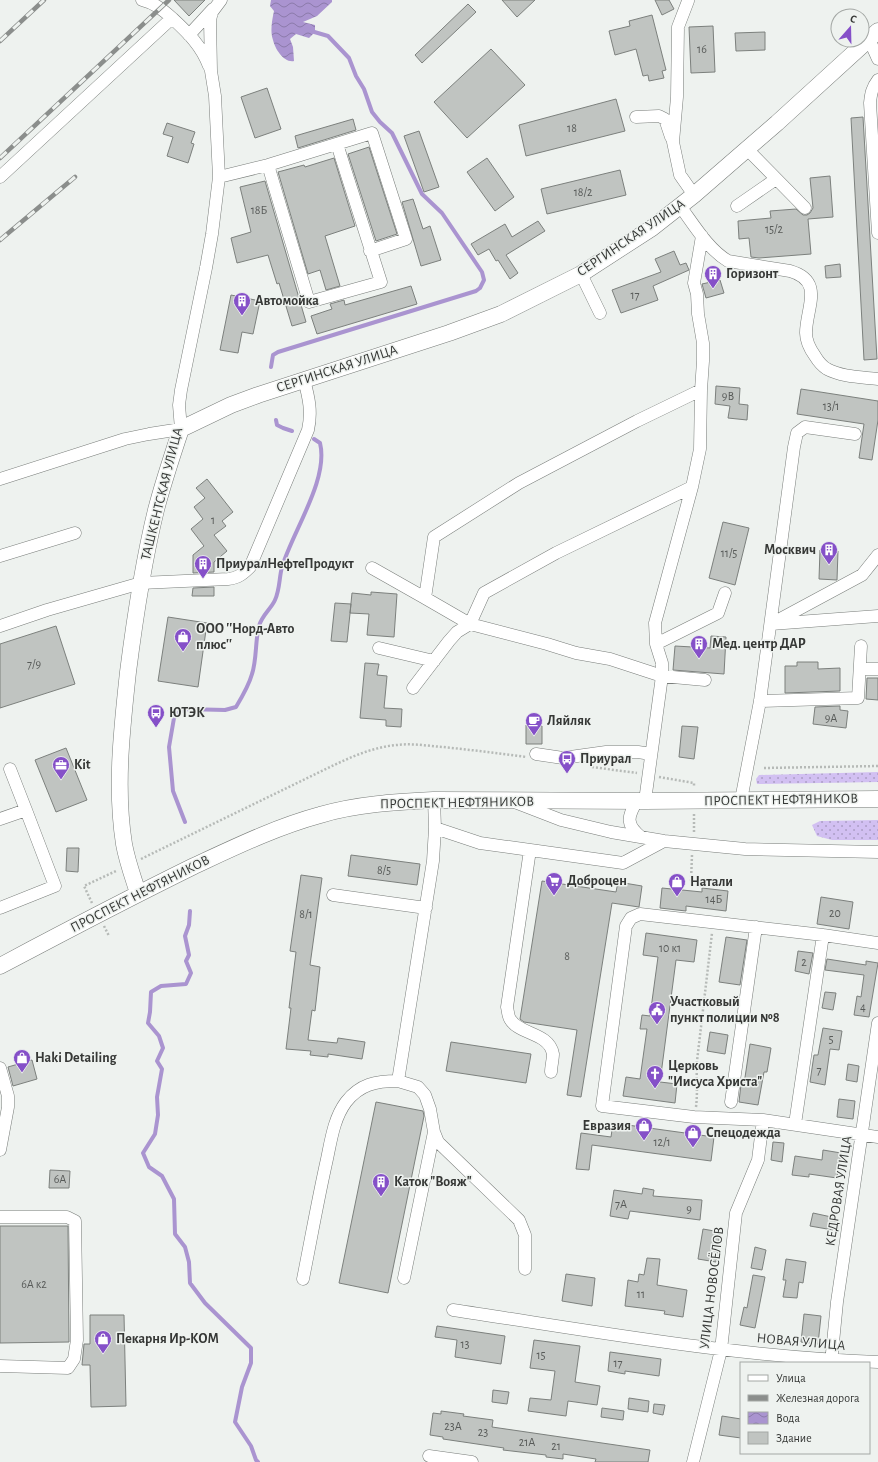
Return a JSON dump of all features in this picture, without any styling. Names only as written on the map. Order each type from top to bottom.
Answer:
[{"type":"main road","name":"СЕРГИНСКАЯ УЛИЦА","points":[[181,430],[231,405],[449,333],[501,314],[581,274],[652,228],[694,195],[874,35]]},
{"type":"main road","name":"ТАШКЕНТСКАЯ УЛИЦА","points":[[138,893],[124,844],[120,805],[120,771],[125,702],[133,630],[156,510],[181,430]]},
{"type":"main road","name":"ПРОСПЕКТ НЕФТЯНИКОВ","points":[[0,966],[138,893],[252,839],[300,820],[353,807],[434,800],[513,802],[878,798]]},
{"type":"street","points":[[142,0],[153,3],[161,8],[190,35],[204,54],[211,71]]},
{"type":"street","points":[[673,142],[677,97],[678,27],[688,1]]},
{"type":"street","points":[[190,35],[218,2]]},
{"type":"street","points":[[211,71],[210,20],[212,12],[218,2]]},
{"type":"street","points":[[0,177],[172,18]]},
{"type":"street","points":[[874,35],[878,59]]},
{"type":"street","name":"ТАШКЕНТСКАЯ УЛИЦА","points":[[181,430],[179,405],[181,390],[206,268],[219,177],[215,96],[211,71]]},
{"type":"street","points":[[878,80],[873,86],[870,103],[878,233]]},
{"type":"street","points":[[636,117],[658,116],[665,119],[673,142],[680,175],[694,195]]},
{"type":"street","points":[[219,177],[268,165],[372,133],[406,239],[370,251]]},
{"type":"street","points":[[268,165],[309,302],[381,282],[370,251],[338,144]]},
{"type":"street","points":[[747,149],[805,208]]},
{"type":"street","points":[[737,206],[776,179]]},
{"type":"street","points":[[680,206],[702,236],[720,256],[728,261],[790,271],[798,273],[805,278],[810,286],[811,293],[811,305],[806,333],[811,350],[819,362],[826,368],[838,373],[878,379]]},
{"type":"street","points":[[641,837],[632,830],[629,820],[631,811],[641,801],[647,775],[662,676],[662,663],[656,644],[655,623],[692,487],[700,449],[703,343],[698,314],[697,294],[694,283],[702,236]]},
{"type":"street","points":[[581,274],[600,314]]},
{"type":"street","points":[[0,626],[46,610],[141,583],[237,578],[250,567],[308,430],[311,409],[304,380]]},
{"type":"street","points":[[425,598],[434,537],[519,483],[637,421],[701,390]]},
{"type":"street","points":[[741,800],[760,701],[797,433],[805,427],[855,434]]},
{"type":"street","points":[[0,479],[125,439],[181,430]]},
{"type":"street","points":[[413,688],[457,632],[470,624],[484,593],[556,553],[692,487]]},
{"type":"street","points":[[0,556],[75,533]]},
{"type":"street","points":[[771,624],[862,575],[878,555]]},
{"type":"street","points":[[372,568],[470,624],[576,653],[610,659],[662,676],[705,680]]},
{"type":"street","points":[[656,644],[718,613],[725,593]]},
{"type":"street","points":[[771,624],[878,616]]},
{"type":"street","points":[[760,701],[858,698],[861,646]]},
{"type":"street","points":[[379,648],[434,661]]},
{"type":"street","points":[[650,672],[662,663]]},
{"type":"street","points":[[860,669],[878,669]]},
{"type":"street","points":[[536,754],[563,758],[606,752],[638,752],[651,754]]},
{"type":"street","points":[[0,908],[55,886],[10,769]]},
{"type":"street","points":[[398,1081],[433,861],[435,828],[434,800]]},
{"type":"street","points":[[513,802],[562,820],[611,832],[664,841],[744,849],[878,852]]},
{"type":"street","points":[[0,820],[26,810]]},
{"type":"street","points":[[435,828],[480,843],[623,863],[664,841]]},
{"type":"street","points":[[530,850],[507,1007],[510,1019],[514,1025],[545,1040],[553,1054],[551,1072]]},
{"type":"street","points":[[333,895],[426,908]]},
{"type":"street","points":[[878,943],[823,935],[640,914],[631,918],[626,926],[602,1106],[694,1117],[763,1120],[878,1137]]},
{"type":"street","points":[[731,1102],[756,927]]},
{"type":"street","points":[[795,1124],[823,935]]},
{"type":"street","name":"КЕДРОВАЯ УЛИЦА","points":[[832,1362],[837,1302],[878,1023]]},
{"type":"street","points":[[0,1068],[8,1096],[8,1107],[0,1150]]},
{"type":"street","points":[[303,1279],[321,1184],[335,1125],[346,1102],[360,1089],[382,1081],[398,1081],[418,1087],[425,1095],[438,1142],[519,1220],[525,1235],[525,1269]]},
{"type":"street","name":"УЛИЦА НОВОСЁЛОВ","points":[[696,1462],[721,1350],[736,1214],[758,1160],[763,1120]]},
{"type":"street","points":[[404,1278],[434,1132]]},
{"type":"street","points":[[0,1217],[68,1217],[75,1221],[76,1340],[74,1359],[68,1368],[0,1366]]},
{"type":"street","name":"НОВАЯ УЛИЦА","points":[[453,1310],[721,1350],[832,1362],[878,1362]]},
{"type":"street","points":[[429,1456],[472,1462]]},
{"type":"path","points":[[764,768],[878,766]]},
{"type":"path","points":[[694,1117],[697,1092],[697,1061],[713,922]]},
{"type":"shaded area","points":[[878,772],[878,782],[757,784],[756,779],[759,775]]},
{"type":"shaded area","points":[[878,820],[878,840],[832,840],[817,836],[812,825],[820,821]]},
{"type":"water","points":[[271,0],[332,0],[332,2],[317,16],[303,22],[315,25],[315,32],[309,38],[296,34],[290,39],[293,47],[294,61],[283,58],[274,44],[271,30],[274,11],[270,6]]},
{"type":"building","points":[[174,0],[205,0],[189,16]]},
{"type":"building","points":[[502,0],[535,0],[517,17]]},
{"type":"building","points":[[655,0],[669,0],[674,9],[662,15]]},
{"type":"building","points":[[468,4],[476,12],[422,63],[415,55]]},
{"type":"building","points":[[652,15],[666,70],[662,71],[664,78],[649,81],[648,75],[643,76],[636,49],[615,55],[609,31],[630,26],[629,21]]},
{"type":"building","points":[[713,26],[715,72],[691,73],[689,27]]},
{"type":"building","points":[[765,32],[765,50],[736,51],[735,33]]},
{"type":"building","points":[[491,49],[525,85],[467,138],[434,102]]},
{"type":"building","points":[[267,88],[281,129],[255,138],[241,97]]},
{"type":"building","points":[[616,99],[625,131],[526,156],[519,125]]},
{"type":"building","points":[[863,117],[877,359],[864,360],[851,118]]},
{"type":"building","points":[[353,119],[356,130],[298,148],[295,136]]},
{"type":"building","points":[[167,123],[195,132],[191,143],[194,144],[188,163],[167,156],[173,137],[163,134]]},
{"type":"building","points":[[419,131],[439,187],[424,192],[404,136]]},
{"type":"building","points":[[369,147],[397,234],[376,241],[348,154]]},
{"type":"building","points":[[334,158],[355,226],[325,236],[340,286],[326,290],[320,270],[308,274],[278,172],[304,165],[305,167]]},
{"type":"building","points":[[487,158],[514,197],[495,211],[467,172]]},
{"type":"building","points":[[620,170],[626,195],[547,214],[541,189]]},
{"type":"building","points":[[830,176],[833,217],[808,219],[811,254],[759,258],[751,257],[749,238],[739,239],[738,221],[771,218],[770,211],[796,209],[803,215],[807,215],[813,208],[810,178]]},
{"type":"building","points":[[265,181],[306,322],[292,326],[279,283],[277,284],[268,255],[237,263],[231,238],[251,232],[240,187]]},
{"type":"building","points":[[413,199],[423,229],[430,226],[441,260],[421,266],[402,202]]},
{"type":"building","points":[[538,221],[545,231],[506,255],[518,273],[510,279],[489,249],[478,255],[471,244],[505,224],[512,237]]},
{"type":"building","points":[[674,251],[680,265],[686,263],[689,270],[653,286],[658,300],[621,313],[612,290],[661,272],[655,259]]},
{"type":"building","points":[[840,264],[841,277],[826,278],[825,266]]},
{"type":"building","name":"Горизонт","points":[[720,280],[724,293],[706,298],[702,284]]},
{"type":"building","points":[[411,286],[417,304],[317,334],[311,316],[332,309],[330,304],[344,300],[345,305]]},
{"type":"building","name":"Автомойка","points":[[231,295],[260,301],[253,334],[242,332],[238,353],[220,350]]},
{"type":"building","points":[[716,386],[740,388],[739,404],[748,405],[747,420],[728,418],[730,406],[715,404]]},
{"type":"building","points":[[801,389],[878,401],[878,420],[872,460],[859,458],[864,424],[797,414]]},
{"type":"building","points":[[207,479],[233,512],[222,521],[226,526],[214,535],[227,551],[214,562],[214,572],[193,573],[193,555],[204,546],[191,529],[203,519],[194,507],[205,498],[196,488]]},
{"type":"building","points":[[723,522],[749,528],[735,585],[709,578]]},
{"type":"building","name":"Москвич","points":[[820,550],[838,551],[837,580],[819,579]]},
{"type":"building","points":[[214,587],[214,596],[192,596],[193,588]]},
{"type":"building","points":[[371,592],[397,594],[394,637],[367,635],[369,614],[350,613],[352,593],[371,595]]},
{"type":"building","points":[[335,603],[351,604],[347,642],[331,641]]},
{"type":"building","name":"ООО ''Норд-Авто плюс''","points":[[168,617],[207,623],[198,687],[158,681]]},
{"type":"building","points":[[56,626],[75,684],[0,708],[0,644]]},
{"type":"building","name":"Мед. центр ДАР","points":[[711,636],[726,637],[724,674],[673,670],[675,646],[710,648]]},
{"type":"building","points":[[797,662],[818,662],[818,669],[840,668],[840,691],[785,693],[785,666],[797,666]]},
{"type":"building","points":[[365,663],[379,664],[377,675],[387,676],[384,708],[402,709],[401,727],[386,726],[386,720],[360,718]]},
{"type":"building","points":[[867,678],[878,678],[878,700],[866,699]]},
{"type":"building","points":[[840,706],[840,710],[848,711],[846,728],[813,724],[815,707]]},
{"type":"building","points":[[526,725],[542,726],[542,744],[526,744]]},
{"type":"building","points":[[682,726],[698,727],[694,759],[679,757]]},
{"type":"building","name":"Kit","points":[[66,748],[87,800],[56,812],[35,760]]},
{"type":"building","points":[[67,848],[79,848],[78,872],[66,871]]},
{"type":"building","points":[[351,855],[420,864],[417,885],[348,876]]},
{"type":"building","points":[[301,875],[322,878],[310,965],[320,967],[315,1011],[312,1010],[308,1040],[337,1043],[338,1038],[365,1042],[362,1059],[328,1054],[328,1057],[310,1055],[311,1051],[286,1049],[291,1008],[289,1008],[296,952],[290,951]]},
{"type":"building","points":[[542,881],[616,892],[618,882],[642,886],[639,907],[612,903],[581,1097],[567,1095],[577,1030],[524,1022],[520,1019]]},
{"type":"building","points":[[662,888],[702,892],[702,888],[728,891],[726,911],[686,906],[686,911],[660,908]]},
{"type":"building","points":[[821,897],[853,902],[849,929],[817,924]]},
{"type":"building","points":[[646,933],[697,940],[694,962],[676,960],[660,1082],[677,1084],[675,1103],[623,1096],[626,1077],[640,1079],[647,1029],[640,1029],[642,1015],[650,1016],[658,957],[643,955]]},
{"type":"building","points":[[726,937],[747,940],[740,985],[719,982]]},
{"type":"building","points":[[798,951],[813,953],[809,974],[795,971]]},
{"type":"building","points":[[827,959],[866,965],[866,961],[878,963],[869,1017],[854,1015],[857,996],[861,997],[864,975],[825,970]]},
{"type":"building","points":[[825,992],[836,993],[833,1010],[822,1008]]},
{"type":"building","points":[[823,1028],[842,1031],[839,1050],[830,1049],[825,1085],[810,1082],[814,1055],[818,1055]]},
{"type":"building","points":[[710,1032],[728,1035],[725,1054],[707,1051]]},
{"type":"building","points":[[451,1042],[531,1054],[526,1083],[446,1071]]},
{"type":"building","points":[[750,1044],[771,1048],[767,1072],[764,1072],[758,1105],[739,1102],[741,1084],[744,1084]]},
{"type":"building","name":"Haki Detailing","points":[[32,1060],[37,1079],[13,1086],[8,1067]]},
{"type":"building","points":[[848,1064],[859,1066],[857,1082],[846,1080]]},
{"type":"building","points":[[839,1099],[855,1101],[853,1119],[837,1117]]},
{"type":"building","name":"Каток \"Вояж\"","points":[[376,1102],[423,1111],[424,1116],[388,1293],[339,1283]]},
{"type":"building","points":[[613,1123],[714,1137],[711,1161],[592,1145],[589,1170],[576,1169],[581,1133],[611,1137]]},
{"type":"building","points":[[773,1142],[784,1143],[782,1162],[771,1160]]},
{"type":"building","points":[[823,1150],[841,1153],[837,1178],[809,1174],[809,1177],[792,1175],[795,1156],[822,1160]]},
{"type":"building","points":[[50,1170],[70,1171],[69,1188],[49,1188]]},
{"type":"building","points":[[643,1188],[654,1190],[653,1196],[702,1200],[700,1220],[630,1211],[628,1219],[610,1216],[614,1190],[642,1194]]},
{"type":"building","points":[[813,1213],[836,1218],[833,1230],[810,1226]]},
{"type":"building","points":[[0,1226],[68,1226],[69,1342],[0,1343]]},
{"type":"building","points":[[703,1229],[720,1232],[716,1262],[698,1259]]},
{"type":"building","points":[[755,1247],[766,1250],[762,1270],[751,1268]]},
{"type":"building","points":[[647,1258],[660,1259],[657,1285],[687,1290],[683,1317],[664,1314],[665,1311],[625,1306],[628,1280],[638,1282],[639,1274],[644,1275]]},
{"type":"building","points":[[786,1259],[806,1262],[803,1283],[799,1282],[797,1298],[783,1297],[786,1280],[783,1280]]},
{"type":"building","points":[[566,1274],[595,1278],[592,1306],[562,1301]]},
{"type":"building","points":[[753,1275],[765,1277],[755,1328],[740,1325],[744,1307],[747,1308]]},
{"type":"building","points":[[804,1314],[821,1316],[818,1344],[801,1342]]},
{"type":"building","name":"Пекарня Ир-КОМ","points":[[90,1315],[124,1315],[126,1406],[91,1407],[90,1365],[82,1365],[84,1344],[90,1344]]},
{"type":"building","points":[[437,1326],[505,1336],[501,1364],[455,1357],[457,1340],[435,1337]]},
{"type":"building","points":[[534,1340],[580,1346],[575,1382],[600,1386],[597,1405],[568,1401],[566,1416],[528,1411],[530,1398],[551,1400],[555,1371],[530,1368]]},
{"type":"building","points":[[610,1352],[661,1359],[659,1376],[625,1371],[625,1374],[608,1371]]},
{"type":"building","points":[[493,1390],[509,1392],[507,1404],[492,1402]]},
{"type":"building","points":[[629,1398],[649,1401],[648,1412],[628,1409]]},
{"type":"building","points":[[654,1404],[665,1405],[663,1415],[653,1413]]},
{"type":"building","points":[[602,1408],[624,1411],[623,1420],[601,1417]]},
{"type":"building","points":[[441,1411],[493,1420],[492,1427],[650,1450],[648,1462],[595,1462],[596,1459],[563,1454],[563,1459],[443,1439],[443,1437],[430,1435],[433,1413],[441,1414]]},
{"type":"building","points":[[722,1416],[740,1419],[740,1438],[719,1435]]},
{"type":"waterway","points":[[271,367],[273,355],[278,352],[476,291],[480,288],[484,280],[482,272],[442,213],[422,194],[392,133],[372,112],[364,89],[356,76],[349,58],[328,36],[311,31]]},
{"type":"waterway","points":[[276,420],[277,425],[292,431]]},
{"type":"waterway","points":[[185,822],[173,791],[169,747],[174,718],[178,713],[185,709],[225,710],[236,707],[245,691],[254,668],[259,626],[275,600],[278,592],[282,567],[287,553],[315,489],[321,457],[320,443],[314,439]]},
{"type":"waterway","points":[[190,911],[189,925],[185,936],[189,955],[186,961],[191,973],[186,984],[161,986],[151,992],[148,1023],[159,1036],[163,1048],[157,1061],[162,1069],[157,1097],[158,1115],[155,1134],[143,1153],[149,1167],[162,1176],[174,1199],[175,1234],[185,1247],[189,1262],[190,1283],[205,1303],[251,1348],[251,1363],[242,1387],[235,1422],[251,1446],[258,1462]]},
{"type":"railway","points":[[0,41],[44,0]]},
{"type":"railway","points":[[0,158],[169,0]]},
{"type":"railway","points":[[0,240],[75,177]]},
{"type":"place","name":"Горизонт","points":[[713,289]]},
{"type":"place","name":"Автомойка","points":[[242,316]]},
{"type":"place","name":"Москвич","points":[[829,565]]},
{"type":"place","name":"ПриуралНефтеПродукт","points":[[203,579]]},
{"type":"place","name":"ООО ''Норд-Авто плюс''","points":[[183,652]]},
{"type":"place","name":"Мед. центр ДАР","points":[[699,659]]},
{"type":"place","name":"ЮТЭК","points":[[156,728]]},
{"type":"place","name":"Ляйляк","points":[[534,736]]},
{"type":"place","name":"Приурал","points":[[567,774]]},
{"type":"place","name":"Kit","points":[[61,780]]},
{"type":"place","name":"Доброцен","points":[[554,896]]},
{"type":"place","name":"Натали","points":[[677,897]]},
{"type":"place","name":"Участковый пункт полиции №8","points":[[657,1025]]},
{"type":"place","name":"Haki Detailing","points":[[22,1073]]},
{"type":"place","name":"Церковь \"Иисуса Христа\"","points":[[655,1089]]},
{"type":"place","name":"Евразия","points":[[644,1141]]},
{"type":"place","name":"Спецодежда","points":[[693,1148]]},
{"type":"place","name":"Каток \"Вояж\"","points":[[381,1197]]},
{"type":"place","name":"Пекарня Ир-КОМ","points":[[103,1354]]}]
